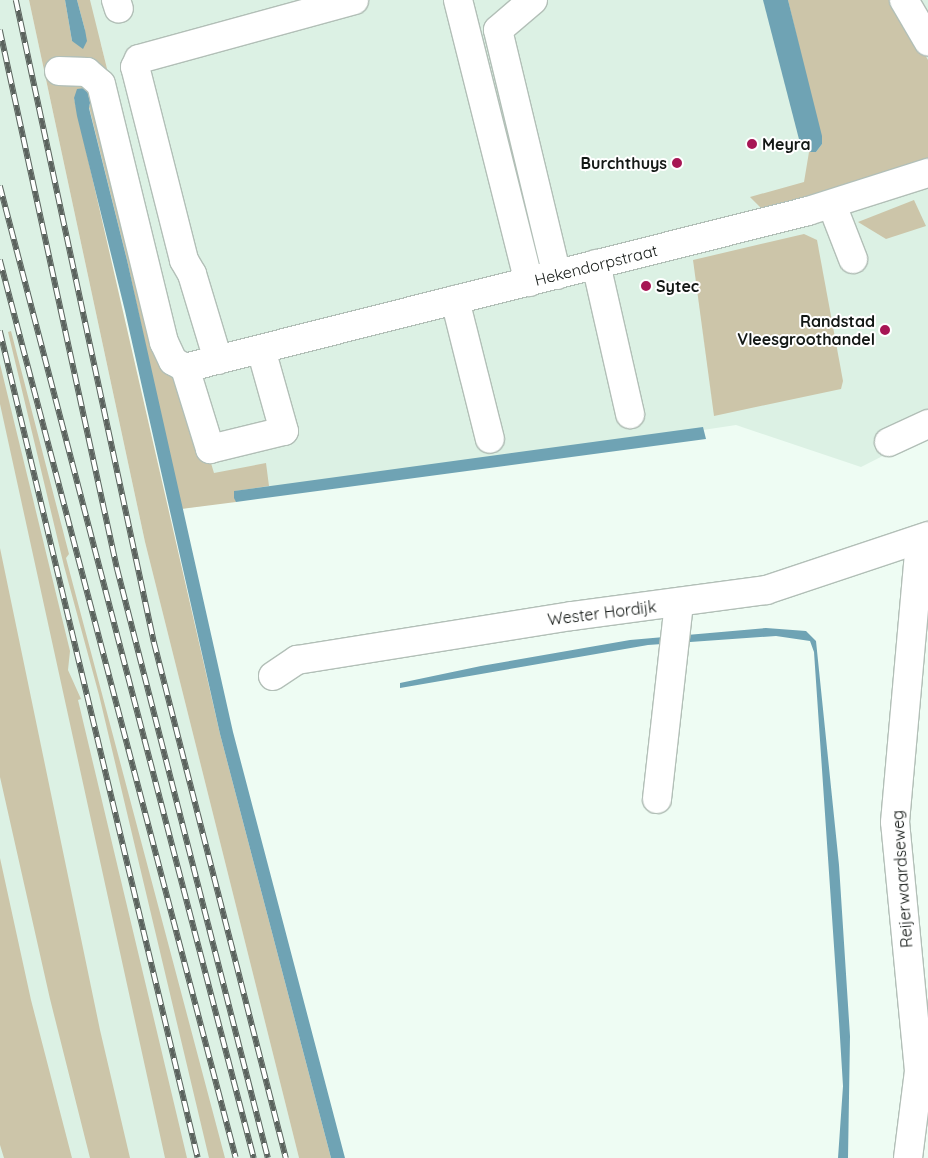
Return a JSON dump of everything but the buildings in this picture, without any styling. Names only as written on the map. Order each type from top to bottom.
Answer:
[{"type":"street","points":[[218,360],[192,274],[184,260],[135,67],[138,58],[354,0]]},
{"type":"street","points":[[458,0],[529,282]]},
{"type":"street","points":[[532,0],[498,30],[557,275]]},
{"type":"street","points":[[904,0],[928,41]]},
{"type":"street","points":[[59,70],[87,72],[101,84],[164,342],[173,361],[185,368],[210,449],[284,431],[261,349]]},
{"type":"street","name":"Hekendorpstraat","points":[[185,368],[832,205],[928,173]]},
{"type":"street","points":[[832,205],[852,259]]},
{"type":"street","points":[[596,264],[630,414]]},
{"type":"street","points":[[455,300],[490,439]]},
{"type":"street","points":[[889,442],[928,424]]},
{"type":"street","name":"Wester Hordijk","points":[[274,676],[297,660],[572,616],[679,603],[792,583],[924,538]]},
{"type":"street","name":"Reijerwaardseweg","points":[[908,1158],[919,1071],[895,822],[924,538]]},
{"type":"street","points":[[657,799],[679,603]]},
{"type":"shaded area","points":[[0,0],[29,0],[145,542],[299,1158],[0,1158]]},
{"type":"shaded area","points":[[29,0],[65,0],[72,41],[82,44],[85,30],[77,0],[90,0],[178,355],[214,473],[266,463],[269,486],[235,491],[236,502],[181,509],[127,260],[89,107],[91,101],[74,98],[220,734],[331,1158],[299,1158],[145,542]]},
{"type":"shaded area","points":[[77,0],[928,0],[928,433],[861,467],[736,425],[181,509],[127,260],[120,124],[101,44],[85,30]]},
{"type":"shaded area","points":[[788,0],[894,0],[928,60],[928,163],[767,214],[750,197],[804,182],[809,152],[816,152],[822,144]]},
{"type":"shaded area","points":[[914,200],[926,226],[886,239],[858,222]]},
{"type":"shaded area","points":[[804,234],[817,240],[843,381],[841,389],[714,416],[693,260]]},
{"type":"shaded area","points":[[11,331],[69,554],[66,558],[225,1158],[209,1158],[99,695],[64,566],[8,332]]},
{"type":"shaded area","points":[[0,364],[70,651],[68,670],[81,699],[78,700],[187,1158],[165,1158],[0,404]]},
{"type":"shaded area","points":[[0,548],[100,1030],[130,1158],[90,1158],[50,999],[0,777]]},
{"type":"shaded area","points":[[0,858],[31,1000],[72,1158],[4,1158],[0,1145]]},
{"type":"water","points":[[65,0],[77,0],[87,41],[83,49],[72,41]]},
{"type":"water","points":[[763,0],[788,0],[822,136],[822,144],[816,152],[809,152],[801,147]]},
{"type":"water","points":[[85,88],[91,98],[89,108],[127,260],[233,732],[345,1158],[331,1158],[220,734],[125,311],[77,116],[74,98],[77,89]]},
{"type":"water","points":[[703,427],[706,439],[236,502],[234,498],[234,491]]},
{"type":"water","points":[[766,628],[806,631],[816,641],[839,865],[850,1036],[848,1158],[838,1158],[843,1086],[814,652],[810,641],[776,636],[648,645],[400,688],[400,683],[481,666],[630,640]]},
{"type":"railway","points":[[16,0],[154,642],[286,1158]]},
{"type":"railway","points":[[0,30],[117,568],[268,1158]]},
{"type":"railway","points":[[0,186],[254,1158]]},
{"type":"railway","points":[[0,260],[236,1158]]},
{"type":"railway","points":[[0,331],[198,1158]]},
{"type":"place","name":"Meyra","points":[[752,144]]},
{"type":"place","name":"Burchthuys","points":[[677,163]]},
{"type":"place","name":"Sytec","points":[[646,286]]},
{"type":"place","name":"Randstad Vleesgroothandel","points":[[885,330]]}]
